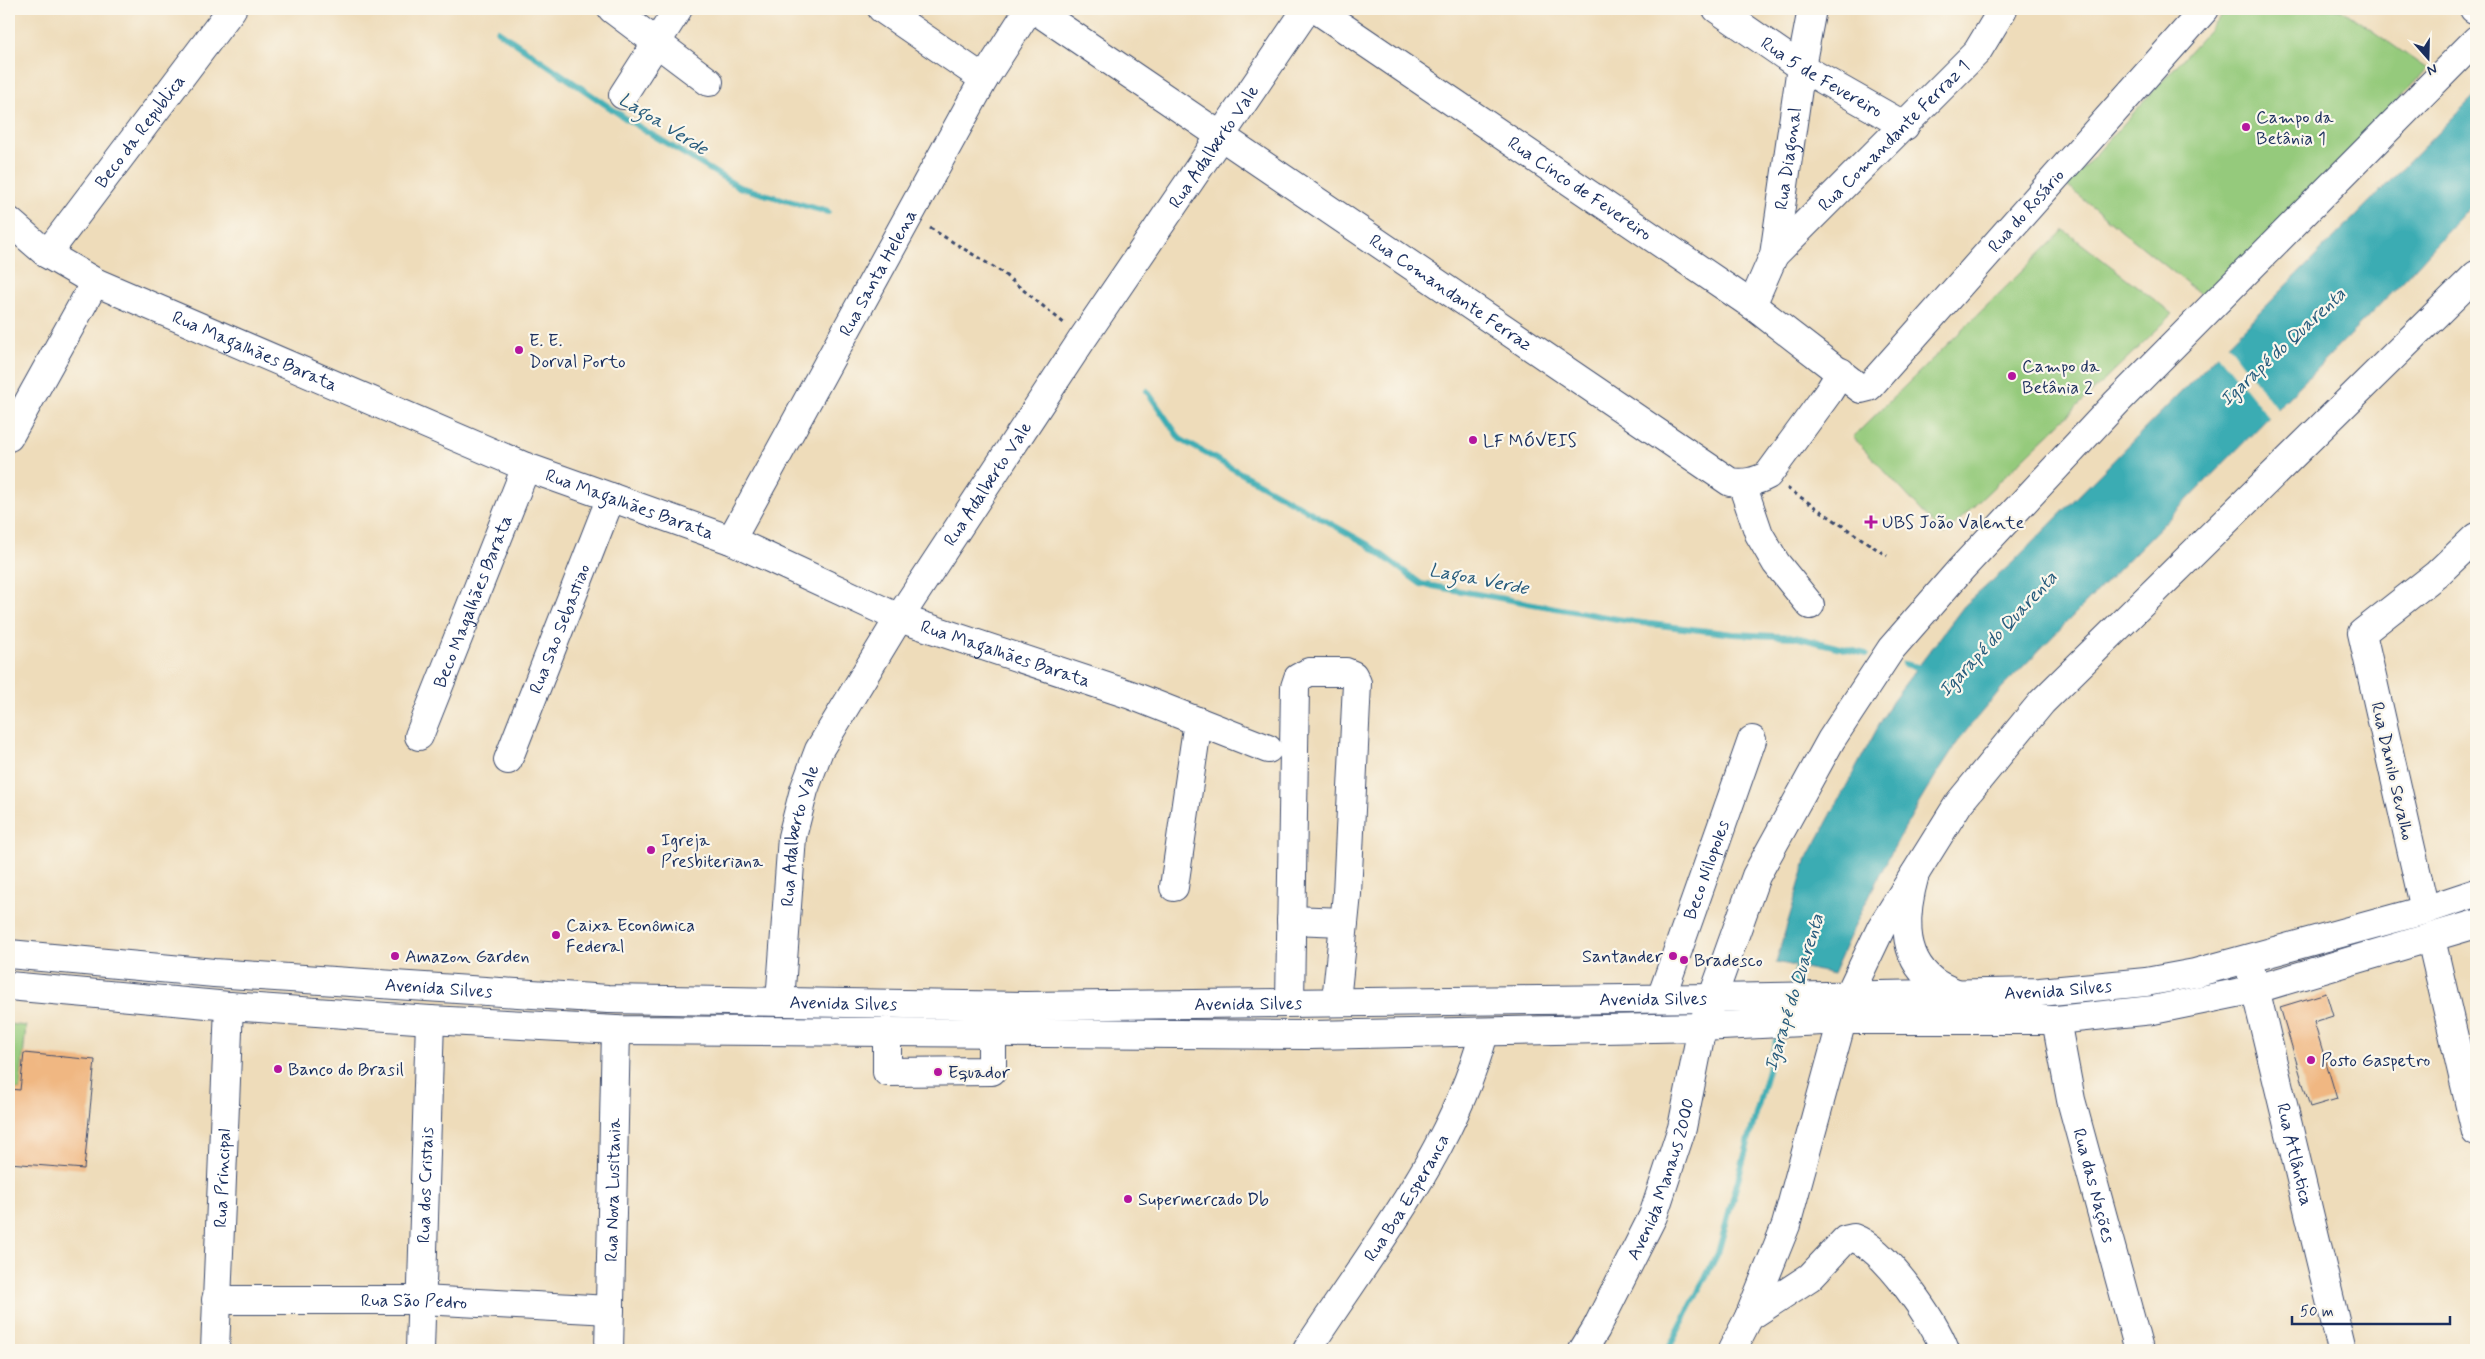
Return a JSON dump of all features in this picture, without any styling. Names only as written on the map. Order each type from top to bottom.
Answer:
[{"type":"street","name":"Beco da Republica","points":[[47,254],[232,9]]},
{"type":"street","points":[[612,9],[658,41],[709,82]]},
{"type":"street","points":[[623,95],[678,9]]},
{"type":"street","points":[[882,9],[984,79]]},
{"type":"street","name":"Rua Santa Helena","points":[[731,540],[910,217],[984,79],[1029,9]]},
{"type":"street","name":"Rua Comandante Ferraz","points":[[1034,9],[1730,482],[1742,484]]},
{"type":"street","name":"Rua Adalberto Vale","points":[[780,1002],[792,837],[804,790],[819,750],[900,618],[1083,338],[1307,9]]},
{"type":"street","name":"Rua Cinco de Fevereiro","points":[[1316,9],[1752,304],[1841,372]]},
{"type":"street","name":"Rua 5 de Fevereiro","points":[[1717,9],[1801,67],[1905,126]]},
{"type":"street","name":"Rua Diagonal","points":[[1752,304],[1774,255],[1801,67],[1812,9]]},
{"type":"street","name":"Rua Comandante Ferraz 1","points":[[1774,255],[1977,52],[2003,9]]},
{"type":"street","name":"Rua do Rosário","points":[[1841,372],[1860,389],[1869,387],[2205,9]]},
{"type":"street","name":"Avenida Manaus 2000","points":[[1583,1350],[1596,1330],[1653,1216],[1682,1128],[1702,1027],[1756,876],[1831,740],[1891,649],[1961,569],[2117,402],[2476,40]]},
{"type":"street","name":"Rua Magalhães Barata","points":[[9,221],[47,254],[95,282],[526,467],[731,540],[900,618],[1132,695],[1268,749]]},
{"type":"street","points":[[1732,1350],[1749,1317],[1786,1225],[1839,1008],[1881,928],[1959,803],[2042,702],[2476,275]]},
{"type":"street","points":[[9,437],[95,282]]},
{"type":"street","points":[[1810,605],[1776,563],[1759,534],[1742,484],[1756,481],[1768,475],[1828,394],[1841,372]]},
{"type":"street","name":"Beco Magalhães Barata","points":[[419,736],[526,467]]},
{"type":"street","name":"Rua Sao Sebastiao","points":[[508,760],[611,496]]},
{"type":"street","name":"Rua Danilo Sevalho","points":[[2425,910],[2362,633],[2415,592],[2476,537]]},
{"type":"street","points":[[1290,1002],[1295,687],[1298,678],[1309,672],[1346,672],[1353,675],[1357,683],[1344,922],[1336,1002]]},
{"type":"street","points":[[1174,887],[1198,721]]},
{"type":"street","name":"Beco Nilopoles","points":[[1661,998],[1752,740]]},
{"type":"street","points":[[1915,874],[1907,902],[1908,941],[1918,963],[1933,981],[1954,992]]},
{"type":"street","name":"Avenida Silves","points":[[9,986],[229,1006],[430,1020],[616,1030],[887,1030],[1310,1035],[1484,1033],[1702,1027],[1756,1024],[1839,1008],[1954,992],[2040,992],[2146,982],[2195,973],[2248,959],[2425,910],[2476,893]]},
{"type":"street","points":[[1292,920],[1344,922]]},
{"type":"street","name":"Avenida Silves","points":[[9,954],[214,973],[436,989],[608,998],[1025,1006],[1756,997],[1839,1008],[2056,1020],[2153,1010],[2256,990],[2476,924]]},
{"type":"street","points":[[2431,939],[2476,1132]]},
{"type":"street","name":"Rua Atlântica","points":[[2248,959],[2342,1350]]},
{"type":"street","name":"Rua Principal","points":[[215,1350],[229,1006]]},
{"type":"street","name":"Rua dos Cristais","points":[[420,1350],[430,1020]]},
{"type":"street","name":"Rua das Nações","points":[[2056,1020],[2074,1108],[2139,1350]]},
{"type":"street","name":"Rua Nova Lusitania","points":[[609,1350],[616,1030]]},
{"type":"street","points":[[887,1030],[887,1072],[992,1071],[992,1031]]},
{"type":"street","name":"Rua Boa Esperanca","points":[[1307,1350],[1420,1180],[1456,1112],[1475,1067],[1484,1033]]},
{"type":"street","points":[[1749,1317],[1810,1277],[1845,1240],[1854,1238],[1885,1261],[1908,1289],[1940,1336],[1945,1350]]},
{"type":"street","name":"Rua São Pedro","points":[[216,1300],[422,1300],[610,1310]]},
{"type":"path","points":[[910,217],[1000,271],[1083,338]]},
{"type":"path","points":[[1768,475],[1888,556]]},
{"type":"green space","name":"Campo da Betânia 1","points":[[2228,9],[2341,9],[2427,69],[2209,301],[2067,186]]},
{"type":"green space","name":"Campo da Betânia 2","points":[[2064,230],[2173,314],[1944,535],[1853,437]]},
{"type":"green space","points":[[9,1024],[26,1026],[20,1090],[9,1089]]},
{"type":"water","points":[[2476,94],[2476,201],[2405,279],[2001,689],[1976,719],[1953,749],[1903,830],[1859,916],[1833,974],[1776,962],[1806,861],[1892,701],[1964,606],[2011,564]]},
{"type":"pier","points":[[2226,342],[2279,412],[2271,420],[2216,352]]},
{"type":"building","name":"Posto Gaspetro","points":[[2326,993],[2333,1016],[2314,1022],[2337,1099],[2310,1107],[2280,1007]]},
{"type":"building","points":[[24,1053],[95,1060],[84,1169],[9,1163],[9,1089],[20,1090]]},
{"type":"waterway","name":"Lagoa Verde","points":[[498,31],[628,120],[739,187],[828,212]]},
{"type":"waterway","name":"Lagoa Verde","points":[[1147,391],[1180,439],[1367,544],[1421,584],[1634,622],[1733,634],[1795,637],[1866,654]]},
{"type":"waterway","name":"Lagoa Verde","points":[[1904,664],[1926,669]]},
{"type":"waterway","name":"Igarapé do Quarenta","points":[[1791,991],[1800,960]]},
{"type":"waterway","name":"Igarapé do Quarenta","points":[[1668,1350],[1718,1253],[1779,1029]]},
{"type":"place","name":"Campo da Betânia 1","points":[[2246,127]]},
{"type":"place","name":"E. E. Dorval Porto","points":[[519,350]]},
{"type":"place","name":"Campo da Betânia 2","points":[[2012,376]]},
{"type":"place","name":"LF MÓVEIS","points":[[1473,440]]},
{"type":"place","name":"UBS João Valente","points":[[1871,522]]},
{"type":"place","name":"Igreja Presbiteriana","points":[[651,850]]},
{"type":"place","name":"Caixa Econômica Federal","points":[[556,935]]},
{"type":"place","name":"Amazon Garden","points":[[395,956]]},
{"type":"place","name":"Santander","points":[[1673,956]]},
{"type":"place","name":"Bradesco","points":[[1684,960]]},
{"type":"place","name":"Posto Gaspetro","points":[[2311,1060]]},
{"type":"place","name":"Banco do Brasil","points":[[278,1069]]},
{"type":"place","name":"Equador","points":[[938,1072]]},
{"type":"place","name":"Supermercado Db","points":[[1128,1199]]}]
